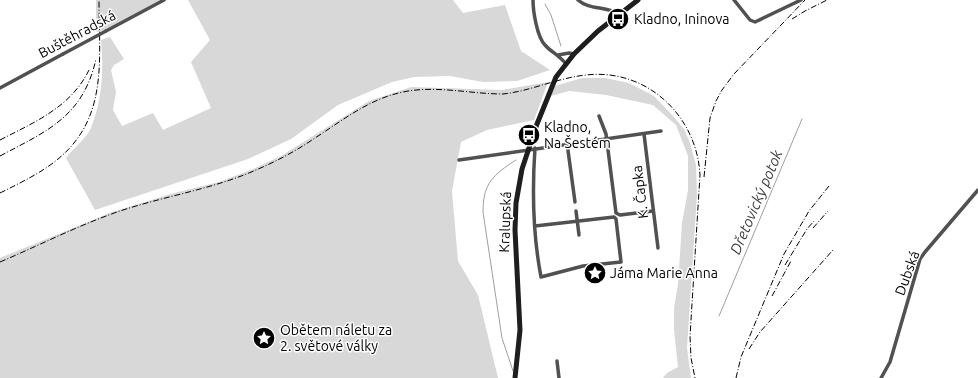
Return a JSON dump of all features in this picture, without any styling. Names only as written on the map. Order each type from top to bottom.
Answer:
[{"type":"main road","name":"Kralupská","points":[[515,378],[520,330],[515,230],[516,203],[519,184],[532,149],[537,124],[556,77],[574,54],[619,14],[638,0]]},
{"type":"street","name":"Buštěhradská","points":[[0,88],[164,0]]},
{"type":"street","points":[[533,0],[537,28],[544,45],[558,55],[566,64]]},
{"type":"street","points":[[578,0],[588,5],[607,9],[619,14]]},
{"type":"street","points":[[734,0],[750,20],[755,22],[801,0]]},
{"type":"street","points":[[558,55],[569,53],[574,54]]},
{"type":"street","points":[[600,116],[606,134],[616,214],[620,215],[653,211]]},
{"type":"street","points":[[459,160],[661,131]]},
{"type":"street","name":"K. Čapka","points":[[644,134],[658,248]]},
{"type":"street","points":[[567,144],[574,202]]},
{"type":"street","name":"Kralupská","points":[[532,149],[534,226],[541,277],[583,266],[621,262],[616,219],[612,216],[577,221]]},
{"type":"street","name":"Dubská","points":[[881,378],[890,362],[920,259],[978,190]]},
{"type":"street","points":[[576,211],[579,235]]},
{"type":"street","points":[[534,226],[577,221]]},
{"type":"street","points":[[557,361],[559,378]]},
{"type":"shaded area","points":[[96,0],[160,0],[102,31],[96,32]]},
{"type":"shaded area","points":[[188,0],[453,0],[463,13],[505,5],[521,51],[550,70],[517,81],[483,82],[450,76],[414,77],[392,82],[338,105],[291,139],[248,159],[95,210],[66,158],[88,133],[94,119],[100,97],[101,86],[101,40],[110,37],[124,59],[114,65],[111,70],[116,92],[113,110],[122,126],[153,113],[163,130],[211,108],[191,62],[210,40]]},
{"type":"shaded area","points":[[582,78],[605,78],[629,83],[654,96],[684,129],[690,143],[696,165],[697,195],[687,348],[691,378],[663,378],[667,373],[678,367],[674,330],[674,308],[678,284],[682,223],[688,190],[688,156],[676,125],[653,105],[606,95],[569,91],[551,96],[555,86]]},
{"type":"shaded area","points":[[548,82],[534,120],[487,130],[461,142],[452,191],[458,261],[478,295],[498,378],[0,378],[0,258],[112,212],[174,193],[219,182],[253,169],[281,156],[369,101],[411,87],[502,90]]},
{"type":"waterway","points":[[545,4],[551,15],[561,46]]},
{"type":"waterway","name":"Dřetovický potok","points":[[719,316],[802,119]]},
{"type":"waterway","points":[[513,371],[502,338],[483,212],[483,202],[487,187],[495,175],[516,160]]},
{"type":"railway","points":[[0,193],[53,163],[71,146],[84,129],[92,109],[97,89],[100,46],[99,0]]},
{"type":"railway","points":[[704,177],[710,118],[722,90],[734,74],[805,0]]},
{"type":"railway","points":[[792,19],[827,0]]},
{"type":"railway","points":[[0,156],[48,130],[72,109],[82,95],[90,79],[96,59]]},
{"type":"railway","points":[[0,140],[39,120],[62,104],[81,83],[89,70]]},
{"type":"railway","points":[[0,262],[120,211],[240,177],[294,151],[346,117],[391,95],[428,89],[503,94],[586,75],[608,75],[629,79],[648,88],[665,100],[679,116],[690,134],[697,153],[700,175],[690,336],[691,358],[695,378]]},
{"type":"railway","points":[[736,378],[741,357],[784,254],[809,211],[829,186]]},
{"type":"railway","points":[[813,228],[828,211]]},
{"type":"railway","points":[[785,265],[807,229],[814,221]]},
{"type":"railway","points":[[749,349],[760,332],[833,250]]},
{"type":"railway","points":[[772,296],[791,261]]},
{"type":"place","name":"Kladno, Ininova","points":[[618,19]]},
{"type":"place","name":"Kladno, Na Šestém","points":[[529,135]]},
{"type":"place","name":"Jáma Marie Anna","points":[[595,273]]},
{"type":"place","name":"Obětem náletu za 2. světové války","points":[[264,338]]}]
